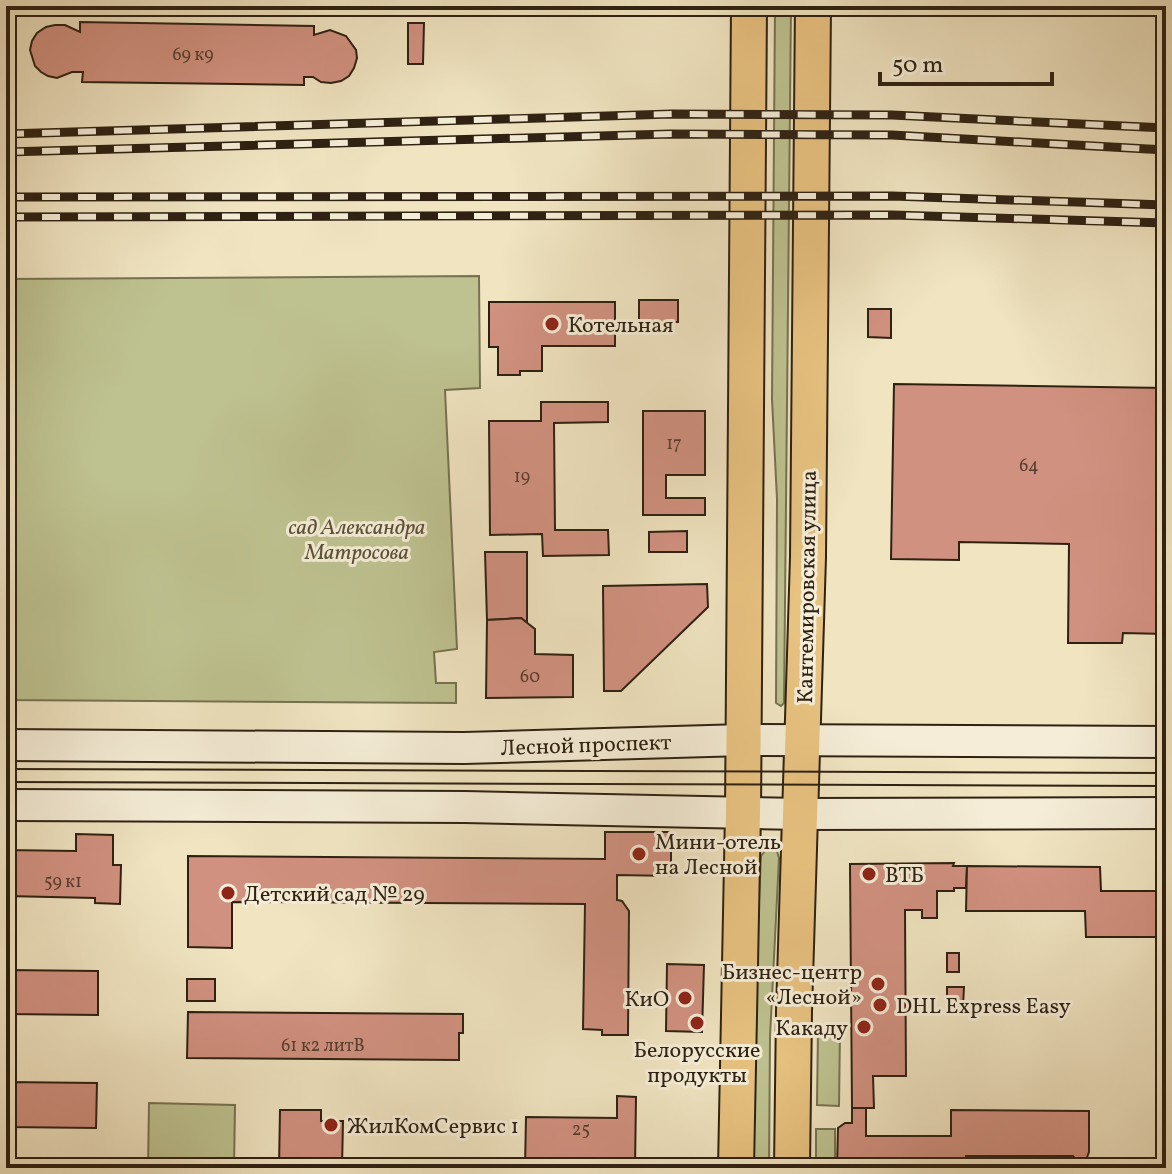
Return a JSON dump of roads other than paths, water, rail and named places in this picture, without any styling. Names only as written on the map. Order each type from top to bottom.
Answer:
[{"type":"main road","points":[[736,1168],[744,740],[749,6]]},
{"type":"main road","name":"Кантемировская улица","points":[[792,1168],[808,557],[813,6]]},
{"type":"main road","name":"Лесной проспект","points":[[6,745],[464,748],[744,740],[1166,742]]},
{"type":"main road","points":[[6,805],[465,807],[801,814],[1166,813]]},
{"type":"tram line","points":[[6,769],[1166,773]]},
{"type":"tram line","points":[[6,782],[1166,786]]},
{"type":"railway","points":[[6,134],[672,114],[892,115],[1166,128]]},
{"type":"railway","points":[[6,152],[671,134],[892,135],[1166,150]]},
{"type":"railway","points":[[6,197],[892,196],[1166,205]]},
{"type":"railway","points":[[6,217],[892,215],[1166,223]]},
{"type":"place","name":"Котельная","points":[[552,324]]},
{"type":"place","name":"Мини-отель на Лесной","points":[[639,854]]},
{"type":"place","name":"ВТБ","points":[[869,874]]},
{"type":"place","name":"Детский сад № 29","points":[[228,893]]},
{"type":"place","name":"Бизнес-центр «Лесной»","points":[[878,984]]},
{"type":"place","name":"КиО","points":[[685,998]]},
{"type":"place","name":"DHL Express Easy","points":[[880,1005]]},
{"type":"place","name":"Белорусские продукты","points":[[697,1023]]},
{"type":"place","name":"Какаду","points":[[864,1027]]},
{"type":"place","name":"ЖилКомСервис 1","points":[[331,1125]]},
{"type":"park label","name":"cад Александра Матросова","points":[[357,538]]}]
